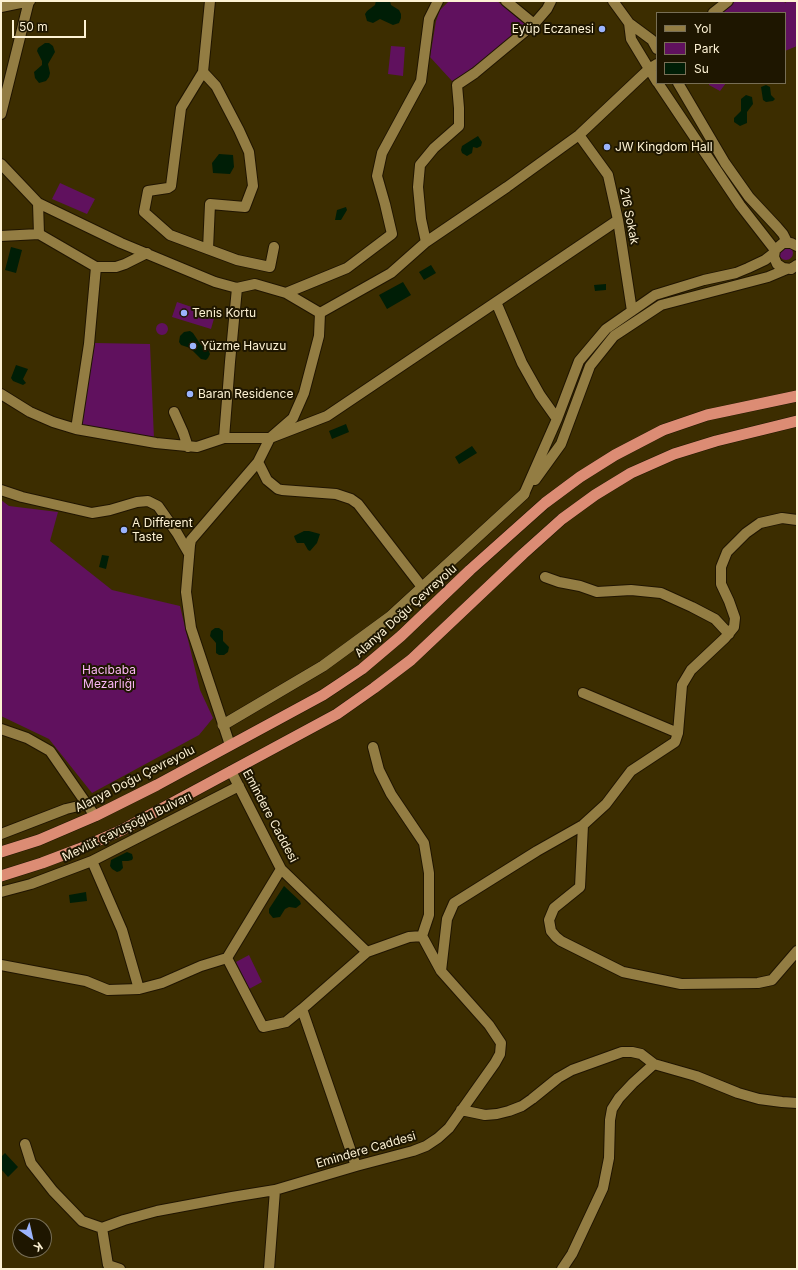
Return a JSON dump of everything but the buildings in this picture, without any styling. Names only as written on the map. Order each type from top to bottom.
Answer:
[{"type":"highway","name":"Alanya Doğu Çevreyolu","points":[[1,852],[39,840],[95,816],[157,785],[323,695],[362,669],[401,636],[470,570],[545,503],[580,476],[614,455],[663,430],[707,415],[797,396]]},
{"type":"highway","points":[[1,876],[79,849],[122,830],[337,714],[411,660],[562,519],[595,494],[630,473],[674,454],[716,441],[797,421]]},
{"type":"street","points":[[1,7],[29,1],[1,114]]},
{"type":"street","points":[[210,1],[203,72],[180,108],[171,186],[168,188],[148,191],[144,212],[170,235],[238,260],[270,268],[274,247]]},
{"type":"street","points":[[286,293],[346,268],[392,234],[377,176],[382,154],[421,81],[429,19],[438,1]]},
{"type":"street","points":[[506,1],[534,24]]},
{"type":"street","points":[[426,242],[421,219],[418,187],[420,165],[434,148],[459,126],[457,85],[475,73],[534,24],[547,9],[551,1]]},
{"type":"street","points":[[613,1],[629,23],[652,40],[656,47]]},
{"type":"street","points":[[714,12],[728,1]]},
{"type":"street","points":[[629,23],[631,39],[653,66],[656,78]]},
{"type":"street","points":[[320,313],[391,273],[426,242],[507,187],[579,135],[653,66]]},
{"type":"street","points":[[203,72],[216,86],[250,152],[253,186],[245,207],[210,204],[208,249]]},
{"type":"street","points":[[658,84],[736,199],[775,252],[775,261],[777,264],[783,268],[794,268]]},
{"type":"street","points":[[679,84],[725,163],[741,186],[749,197],[783,234],[793,242]]},
{"type":"street","name":"216 Sokak","points":[[579,135],[608,175],[618,220],[632,311]]},
{"type":"street","points":[[1,164],[38,203],[121,243],[215,282],[237,288],[255,284],[286,293],[320,313]]},
{"type":"street","points":[[38,203],[39,234]]},
{"type":"street","points":[[1,394],[30,412],[53,422],[76,429],[156,443],[197,447],[224,438],[270,438],[327,416],[618,220]]},
{"type":"street","points":[[1,236],[39,234],[96,267],[116,267],[147,253]]},
{"type":"street","points":[[524,494],[557,419],[580,361],[606,329],[655,296],[756,265],[775,252],[781,244],[793,242]]},
{"type":"street","points":[[76,429],[89,344],[96,267]]},
{"type":"street","points":[[224,725],[323,666],[390,617],[524,494],[561,444],[590,366],[614,336],[661,305],[768,277],[794,268]]},
{"type":"street","points":[[224,438],[237,288]]},
{"type":"street","points":[[496,302],[522,363],[557,419]]},
{"type":"street","points":[[230,745],[192,628],[186,592],[188,552],[191,540],[258,462],[270,438],[293,418],[304,393],[319,336],[320,313]]},
{"type":"street","points":[[174,412],[184,432],[188,447]]},
{"type":"street","points":[[258,462],[267,480],[278,489],[336,494],[351,499],[358,504],[422,587]]},
{"type":"street","points":[[1,490],[22,497],[92,513],[110,510],[136,502],[148,501],[158,506],[188,552]]},
{"type":"street","points":[[441,971],[447,919],[454,903],[537,851],[584,825],[606,804],[631,770],[675,742],[678,733],[682,685],[691,670],[729,634],[734,627],[735,618],[721,584],[721,567],[727,552],[746,533],[760,523],[782,518],[797,520]]},
{"type":"street","points":[[545,577],[558,582],[580,586],[597,592],[631,590],[661,593],[715,619],[729,634]]},
{"type":"street","points":[[583,693],[678,733]]},
{"type":"street","points":[[1,729],[27,738],[50,750],[95,816]]},
{"type":"street","points":[[227,958],[263,1027],[286,1022],[368,952],[409,938],[422,936],[429,915],[429,873],[424,843],[391,794],[379,770],[373,748]]},
{"type":"street","name":"Emindere Caddesi","points":[[231,771],[281,869],[368,952]]},
{"type":"street","name":"Mevlüt çavuşoğlu Bulvarı","points":[[1,892],[31,884],[92,861],[239,786]]},
{"type":"street","points":[[1,834],[66,810],[87,804]]},
{"type":"street","points":[[584,825],[580,887],[554,908],[549,920],[551,931],[561,941],[623,972],[681,984],[758,983],[772,980],[797,951]]},
{"type":"street","points":[[92,861],[122,930],[139,989]]},
{"type":"street","points":[[1,965],[86,981],[108,990],[139,989],[162,983],[201,966],[227,958],[281,869]]},
{"type":"street","name":"Emindere Caddesi","points":[[102,1228],[157,1211],[275,1190],[413,1151],[426,1146],[449,1128],[495,1063],[500,1054],[501,1043],[489,1025],[441,971],[422,936]]},
{"type":"street","points":[[302,1009],[356,1166]]},
{"type":"street","points":[[461,1110],[485,1115],[509,1111],[522,1106],[558,1078],[572,1070],[622,1052],[641,1054],[654,1064],[696,1076],[738,1093],[759,1099],[797,1102]]},
{"type":"street","points":[[562,1269],[572,1254],[603,1188],[610,1158],[610,1120],[612,1110],[619,1098],[633,1082],[654,1064]]},
{"type":"street","points":[[25,1144],[31,1163],[53,1191],[82,1221],[102,1228],[105,1267],[120,1269]]},
{"type":"street","points":[[269,1269],[275,1190]]},
{"type":"green space","points":[[449,1],[497,1],[528,25],[494,52],[452,81],[430,57],[436,21],[440,10]]},
{"type":"green space","points":[[735,1],[784,1],[785,3],[788,1],[797,1],[797,46],[786,51],[786,12],[722,12]]},
{"type":"green space","points":[[391,46],[405,47],[403,76],[388,74]]},
{"type":"green space","points":[[709,84],[725,84],[720,91]]},
{"type":"green space","points":[[60,183],[95,199],[87,214],[52,199]]},
{"type":"green space","points":[[783,246],[789,246],[793,250],[793,256],[789,260],[783,260],[779,256],[779,250]]},
{"type":"green space","points":[[177,302],[215,315],[211,329],[172,317]]},
{"type":"green space","points":[[162,323],[166,325],[168,329],[166,333],[162,335],[158,333],[156,329],[158,325]]},
{"type":"green space","points":[[95,343],[150,344],[154,439],[80,426]]},
{"type":"green space","name":"Hacıbaba Mezarlığı","points":[[1,500],[9,506],[58,512],[50,541],[112,590],[180,606],[200,690],[213,718],[199,735],[92,793],[49,739],[1,716]]},
{"type":"green space","points":[[249,955],[262,982],[249,989],[236,962]]},
{"type":"water","points":[[376,1],[390,1],[391,5],[399,10],[401,14],[399,23],[393,25],[380,19],[373,23],[367,21],[365,14],[375,5]]},
{"type":"water","points":[[45,43],[49,43],[53,46],[55,52],[48,64],[50,73],[49,77],[46,81],[39,83],[35,78],[34,72],[42,65],[42,61],[37,51],[38,48]]},
{"type":"water","points":[[766,85],[770,87],[771,95],[775,99],[773,101],[766,102],[763,100],[761,87]]},
{"type":"water","points":[[746,95],[752,97],[753,104],[747,112],[747,123],[740,126],[734,122],[734,118],[741,111],[741,99]]},
{"type":"water","points":[[478,136],[482,142],[481,146],[477,148],[473,147],[472,153],[467,156],[462,153],[462,146]]},
{"type":"water","points":[[219,154],[233,155],[234,167],[230,174],[213,173],[212,163]]},
{"type":"water","points":[[346,207],[347,210],[341,220],[335,220],[337,210]]},
{"type":"water","points":[[11,247],[22,250],[16,273],[5,270]]},
{"type":"water","points":[[431,265],[436,273],[424,280],[419,272]]},
{"type":"water","points":[[403,282],[411,295],[387,309],[379,295]]},
{"type":"water","points":[[606,284],[606,290],[595,291],[594,285]]},
{"type":"water","name":"Yüzme Havuzu","points":[[190,331],[201,345],[208,349],[210,354],[206,360],[201,359],[190,348],[181,345],[179,342],[180,336],[184,332]]},
{"type":"water","points":[[16,365],[28,369],[23,379],[26,383],[23,385],[13,381],[11,378]]},
{"type":"water","points":[[346,424],[349,432],[332,439],[329,431]]},
{"type":"water","points":[[472,446],[477,453],[459,464],[455,457]]},
{"type":"water","points":[[304,531],[320,534],[317,543],[310,551],[304,543],[297,543],[294,536]]},
{"type":"water","points":[[102,555],[109,556],[106,569],[99,567]]},
{"type":"water","points":[[215,628],[219,628],[223,631],[223,641],[229,647],[228,652],[224,655],[219,655],[216,653],[216,643],[210,636],[211,631]]},
{"type":"water","points":[[127,852],[132,854],[132,860],[122,861],[123,868],[120,871],[117,872],[112,869],[110,866],[111,860]]},
{"type":"water","points":[[284,886],[300,901],[301,904],[296,908],[289,907],[285,909],[280,917],[273,918],[269,913],[269,909]]},
{"type":"water","points":[[86,892],[87,901],[70,903],[69,895]]},
{"type":"water","points":[[5,1153],[18,1167],[8,1177],[1,1169],[1,1157]]},
{"type":"place","name":"Eyüp Eczanesi","points":[[602,29]]},
{"type":"place","name":"JW Kingdom Hall","points":[[607,147]]},
{"type":"place","name":"Tenis Kortu","points":[[184,313]]},
{"type":"place","name":"Yüzme Havuzu","points":[[193,346]]},
{"type":"place","name":"Baran Residence","points":[[190,394]]},
{"type":"place","name":"A Different Taste","points":[[124,530]]}]
